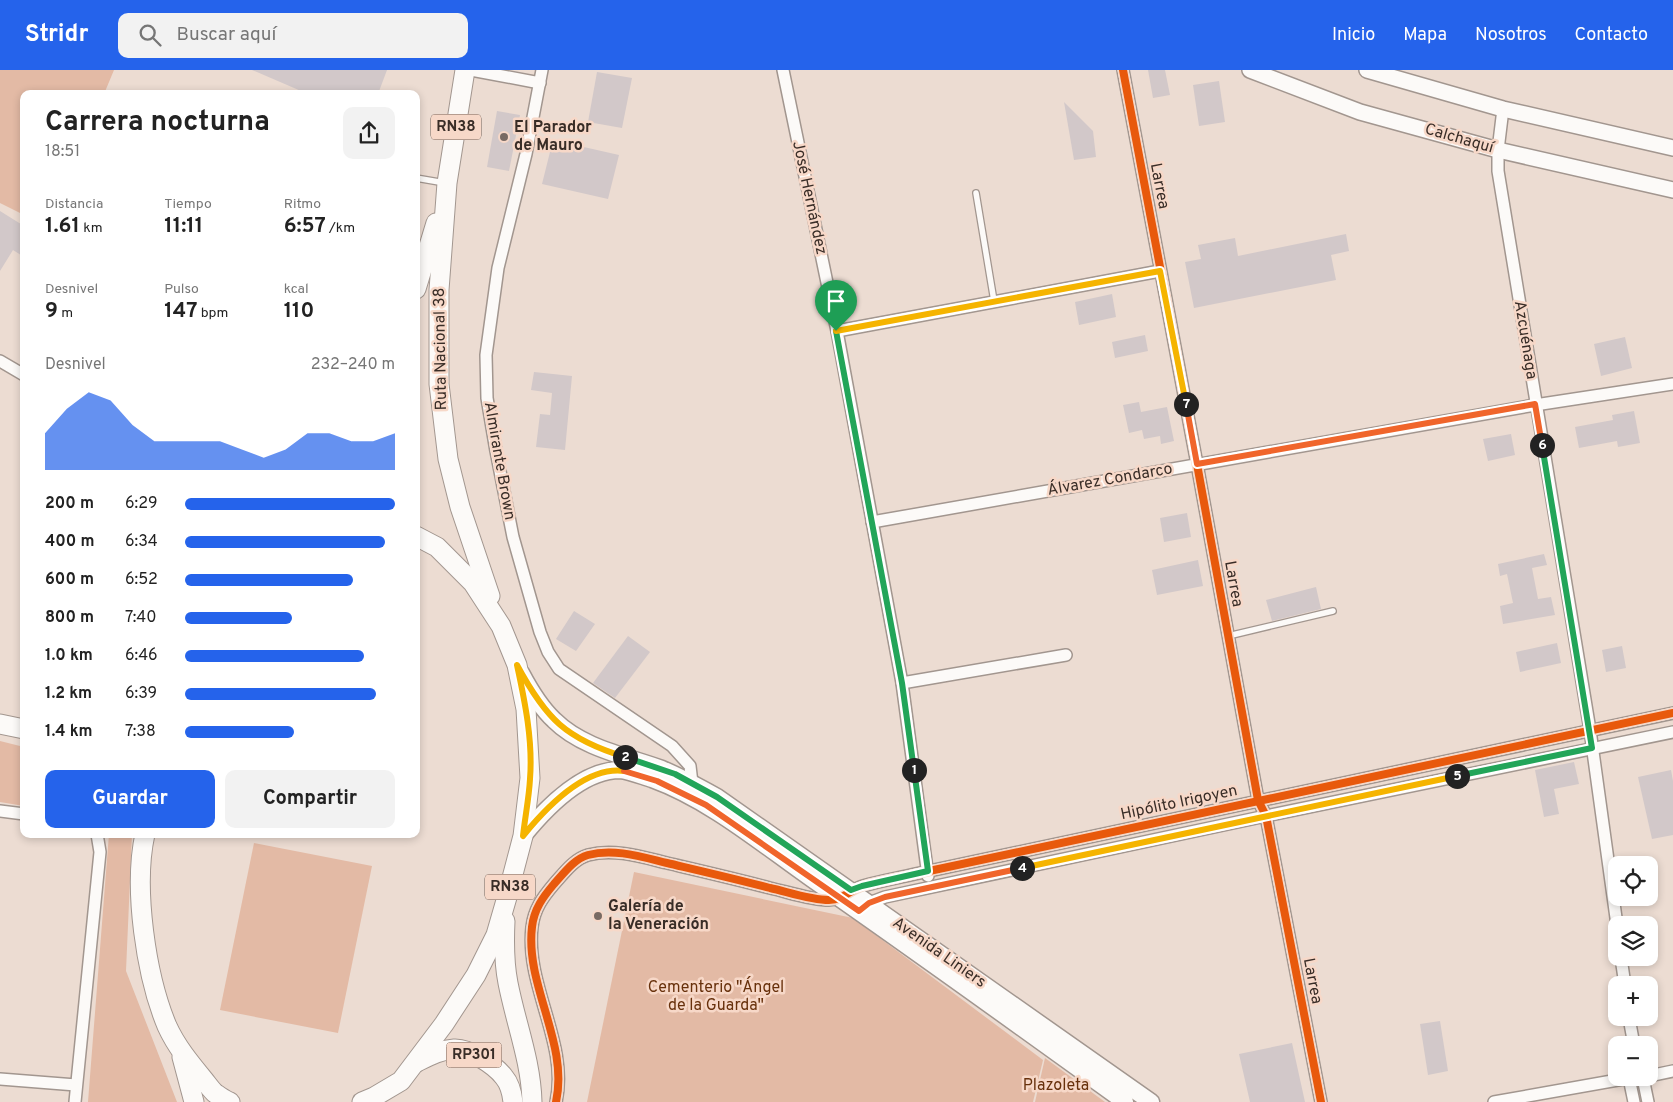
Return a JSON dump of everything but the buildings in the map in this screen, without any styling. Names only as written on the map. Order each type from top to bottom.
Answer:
[{"type":"main road","name":"Ruta Nacional 38","points":[[466,70],[447,183],[439,290],[439,384],[448,459],[460,507],[501,626]]},
{"type":"main road","name":"Ruta Nacional 38","points":[[422,252],[447,183]]},
{"type":"main road","name":"RN38","points":[[386,1102],[444,1024],[476,975],[496,935],[523,836],[530,770],[526,709],[517,665],[501,626],[473,583],[437,547],[420,538]]},
{"type":"main road","points":[[517,665],[529,688],[553,720],[568,732],[644,770]]},
{"type":"main road","points":[[0,724],[20,728]]},
{"type":"main road","name":"Avenida Liniers","points":[[644,770],[675,774],[717,797],[846,895]]},
{"type":"main road","name":"Avenida Liniers","points":[[644,770],[706,805],[846,895],[1152,1102]]},
{"type":"main road","points":[[523,836],[536,820],[559,798],[590,777],[607,771],[644,770]]},
{"type":"main road","points":[[144,838],[141,878],[142,910],[148,957],[156,993],[168,1026],[180,1051],[194,1102]]},
{"type":"main road","name":"RP301","points":[[507,897],[505,958],[508,985],[527,1058],[532,1102]]},
{"type":"main road","name":"Avenida Liniers","points":[[864,907],[1125,1102]]},
{"type":"main road","name":"RP301","points":[[414,1064],[437,1052],[455,1048],[468,1052],[490,1063],[504,1076],[512,1092],[513,1102]]},
{"type":"main road","points":[[180,1051],[215,1094],[230,1102]]},
{"type":"main road","name":"RN38","points":[[362,1102],[401,1081]]},
{"type":"street","points":[[471,70],[540,84]]},
{"type":"street","name":"Almirante Brown","points":[[542,70],[526,154],[498,268],[486,355],[488,398],[496,451],[513,537],[540,632],[548,652],[559,669],[672,746],[690,766],[692,783]]},
{"type":"street","name":"José Hernández","points":[[783,70],[836,331],[902,683],[930,888]]},
{"type":"street","name":"Larrea","points":[[1123,70],[1258,800],[1266,816],[1321,1102]]},
{"type":"street","name":"Calchaquí","points":[[1250,70],[1360,112],[1498,150],[1673,190]]},
{"type":"street","points":[[1367,70],[1503,109],[1673,148]]},
{"type":"street","name":"Azcuénaga","points":[[1503,109],[1498,150],[1498,172],[1590,730],[1616,916]]},
{"type":"street","points":[[836,331],[1160,271]]},
{"type":"street","points":[[0,361],[20,373]]},
{"type":"street","name":"Álvarez Condarco","points":[[872,522],[1535,404],[1673,384]]},
{"type":"street","points":[[902,683],[1066,655]]},
{"type":"street","name":"Hipólito Irigoyen","points":[[556,1102],[558,1094],[557,1068],[552,1039],[534,967],[532,927],[536,909],[549,890],[574,862],[587,855],[610,852],[638,856],[791,893],[828,900],[846,895],[862,886],[928,871],[1673,713]]},
{"type":"street","name":"Hipólito Irigoyen","points":[[864,907],[885,897],[1673,732]]},
{"type":"street","points":[[0,811],[20,814]]},
{"type":"street","points":[[75,1102],[100,852],[98,838]]},
{"type":"street","points":[[1658,1074],[1673,1071]]},
{"type":"street","points":[[0,1079],[76,1085]]},
{"type":"street","points":[[1494,1102],[1608,1082]]},
{"type":"street","points":[[1631,1086],[1634,1102]]},
{"type":"street","points":[[1644,1086],[1648,1102]]},
{"type":"lane","points":[[420,179],[447,183]]},
{"type":"lane","points":[[976,193],[994,301]]},
{"type":"lane","points":[[1228,636],[1333,611]]},
{"type":"green space","points":[[0,70],[114,70],[106,90],[20,90],[20,213],[0,203]]},
{"type":"green space","points":[[0,741],[20,746],[20,805],[0,802]]},
{"type":"green space","points":[[109,838],[132,838],[126,971],[177,1102],[88,1102]]},
{"type":"green space","points":[[254,843],[372,866],[338,1033],[220,1010]]},
{"type":"green space","name":"Cementerio \"Ángel de la Guarda\"","points":[[634,872],[853,918],[1043,1060],[1033,1102],[587,1102]]},
{"type":"green space","name":"Plazoleta","points":[[1045,1058],[1105,1102],[1035,1102]]},
{"type":"cycle path","points":[[1123,70],[1258,800],[1266,816],[1321,1102]]},
{"type":"cycle path","points":[[556,1102],[557,1058],[535,971],[532,927],[537,909],[546,894],[570,867],[588,855],[608,852],[628,854],[807,897],[834,900],[858,888],[882,881],[1673,713]]},
{"type":"place","name":"El Parador de Mauro","points":[[504,137]]},
{"type":"place","name":"Galería de la Veneración","points":[[598,916]]},
{"type":"route","points":[[1160,271],[1197,464],[1535,404],[1592,748],[885,897],[869,903],[859,911],[706,805],[683,792],[657,781],[621,770],[607,771],[590,777],[576,786],[547,809],[523,836],[530,778],[529,746],[526,709],[517,665],[529,688],[541,705],[553,720],[568,732],[614,754],[675,774],[698,786],[717,797],[851,890],[928,871],[902,683],[836,331],[1160,271]]}]
